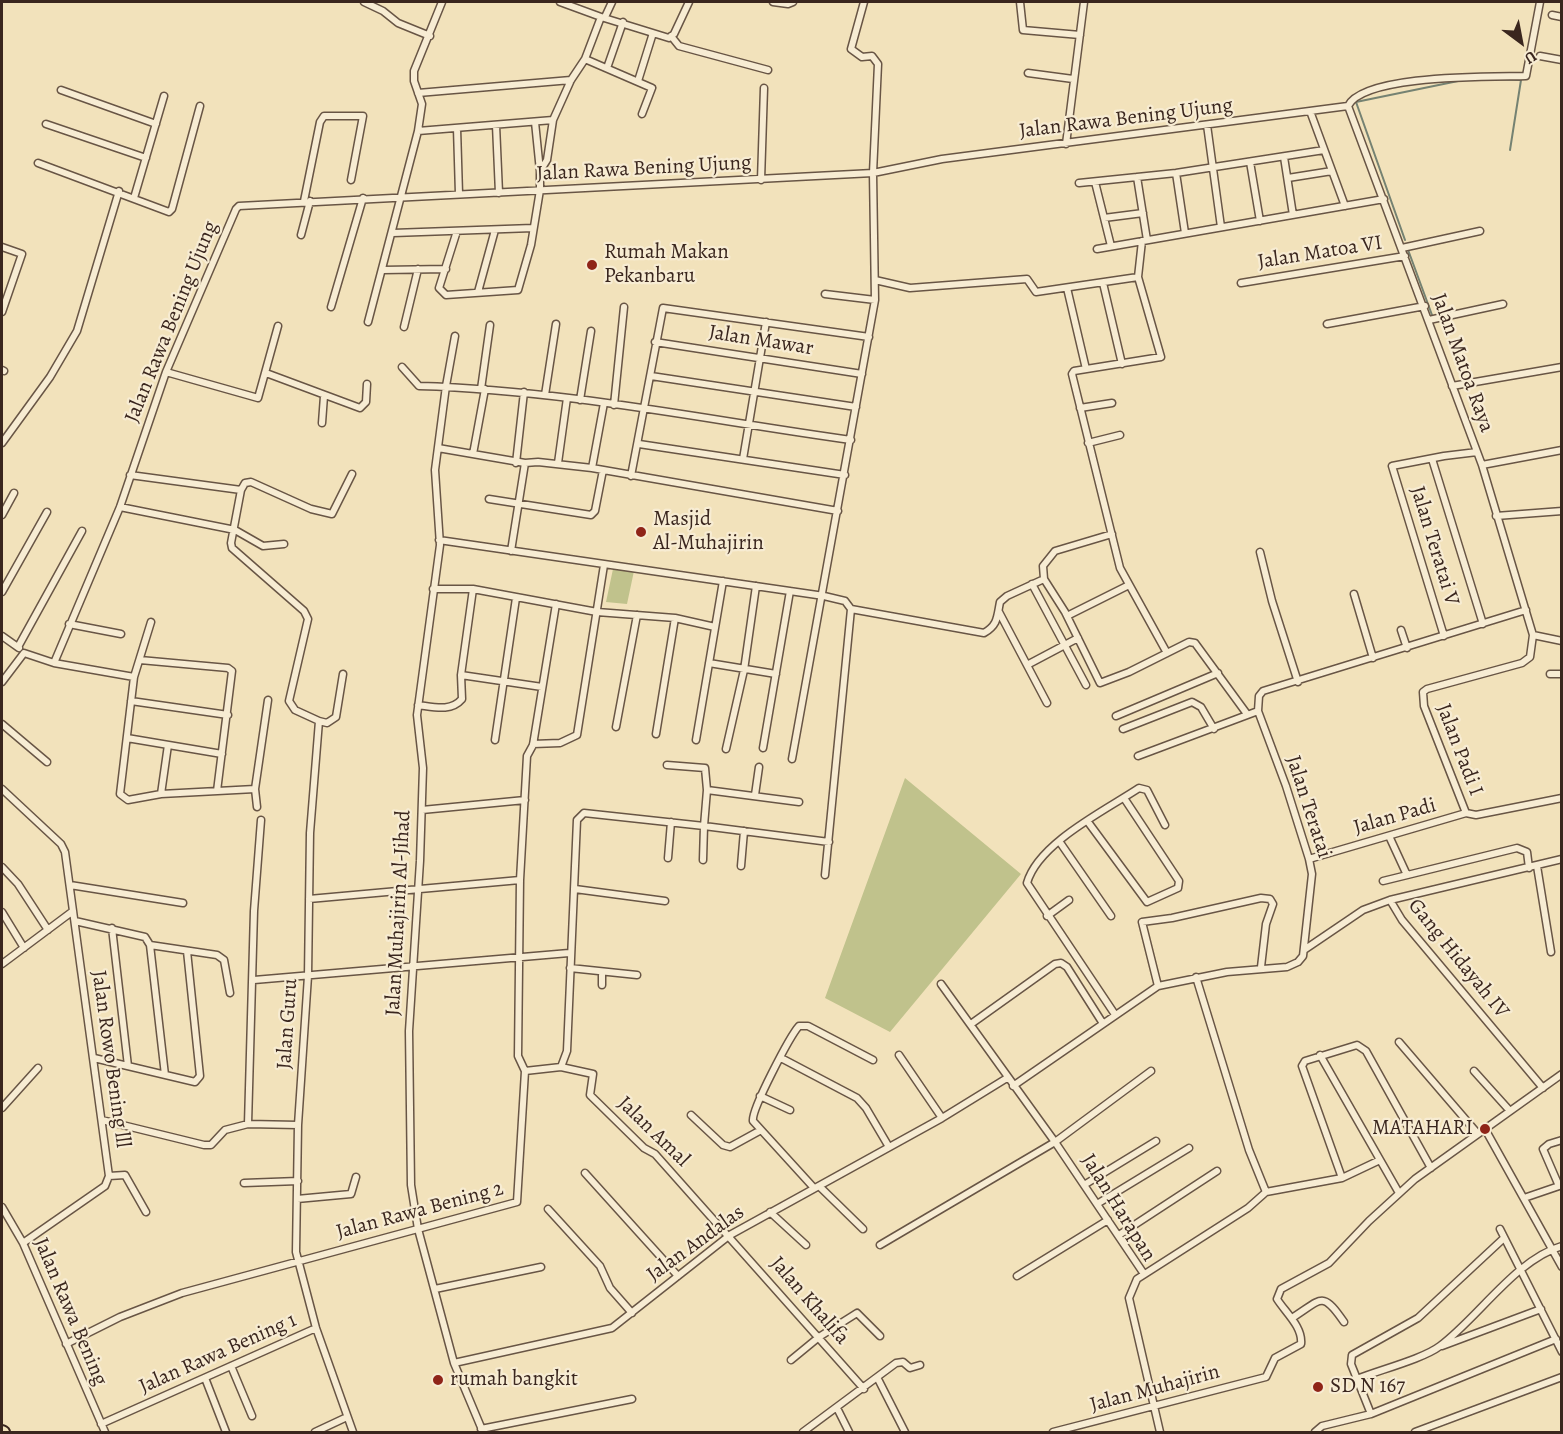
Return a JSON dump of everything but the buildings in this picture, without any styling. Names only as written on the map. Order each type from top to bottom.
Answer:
[{"type":"street","points":[[364,2],[383,11],[398,23],[430,36]]},
{"type":"street","points":[[368,322],[403,197],[418,131],[422,104],[414,81],[414,70],[430,36],[442,2]]},
{"type":"street","points":[[560,2],[669,38],[671,36]]},
{"type":"street","points":[[540,171],[547,160],[553,120],[612,2]]},
{"type":"street","points":[[671,36],[689,2]]},
{"type":"street","points":[[773,2],[788,4],[794,2]]},
{"type":"street","points":[[792,759],[824,596],[875,300],[873,173],[878,64],[872,56],[862,57],[851,50],[864,2]]},
{"type":"street","points":[[1020,2],[1023,30],[1080,35]]},
{"type":"street","points":[[1066,144],[1084,2]]},
{"type":"street","name":"Jalan Rawa Bening Ujung","points":[[54,663],[120,507],[165,372],[236,209],[243,204],[873,173],[942,159],[1348,106],[1358,95],[1418,79],[1526,76],[1540,2]]},
{"type":"street","points":[[1552,15],[1562,17]]},
{"type":"street","points":[[607,68],[623,22]]},
{"type":"street","points":[[638,81],[653,33]]},
{"type":"street","points":[[671,36],[679,46],[768,70]]},
{"type":"street","points":[[1540,56],[1562,60]]},
{"type":"street","points":[[585,59],[652,88],[642,114]]},
{"type":"street","points":[[1028,73],[1073,79]]},
{"type":"street","points":[[418,93],[571,80]]},
{"type":"street","points":[[761,180],[764,88]]},
{"type":"street","points":[[61,90],[156,124]]},
{"type":"street","points":[[134,198],[164,96]]},
{"type":"street","points":[[38,163],[119,191],[166,211],[172,209],[200,106]]},
{"type":"street","name":"Jalan Matoa Raya","points":[[1348,106],[1425,306],[1482,465],[1533,634]]},
{"type":"street","points":[[1310,111],[1345,206]]},
{"type":"street","points":[[301,235],[320,122],[324,116],[363,116],[351,180]]},
{"type":"street","points":[[418,131],[553,120]]},
{"type":"street","points":[[457,231],[439,288],[441,293],[446,295],[518,290],[531,245],[540,190],[535,122]]},
{"type":"street","points":[[46,124],[146,158]]},
{"type":"street","points":[[496,125],[499,193]]},
{"type":"street","points":[[1207,125],[1221,227]]},
{"type":"street","points":[[457,128],[459,194]]},
{"type":"street","points":[[1079,183],[1176,172],[1324,150]]},
{"type":"street","points":[[1284,157],[1293,215]]},
{"type":"street","points":[[1250,162],[1260,220]]},
{"type":"street","points":[[1288,178],[1332,171]]},
{"type":"street","points":[[1176,172],[1185,233]]},
{"type":"street","points":[[1137,177],[1143,213],[1144,240],[1138,277],[1162,356],[1074,371],[1072,374],[1120,568],[1167,653]]},
{"type":"street","points":[[1095,182],[1111,246]]},
{"type":"street","points":[[2,443],[62,359],[76,331],[119,191]]},
{"type":"street","points":[[331,307],[363,198]]},
{"type":"street","points":[[1097,249],[1384,199]]},
{"type":"street","points":[[1104,219],[1143,213]]},
{"type":"street","points":[[393,233],[533,228]]},
{"type":"street","points":[[477,292],[495,230]]},
{"type":"street","points":[[1402,248],[1480,231]]},
{"type":"street","points":[[2,247],[22,254],[2,312]]},
{"type":"street","name":"Jalan Matoa VI","points":[[1241,283],[1405,256]]},
{"type":"street","points":[[404,327],[418,269]]},
{"type":"street","points":[[383,270],[446,269]]},
{"type":"street","points":[[875,280],[910,288],[1027,279],[1036,292],[1138,277]]},
{"type":"street","points":[[1103,283],[1122,364]]},
{"type":"street","points":[[1067,288],[1086,369]]},
{"type":"street","points":[[825,294],[875,300]]},
{"type":"street","points":[[1429,320],[1503,304]]},
{"type":"street","points":[[1327,324],[1425,306]]},
{"type":"street","points":[[614,405],[624,307]]},
{"type":"street","points":[[631,476],[639,444],[655,342],[663,308],[869,337]]},
{"type":"street","points":[[743,459],[766,322]]},
{"type":"street","points":[[546,395],[556,324]]},
{"type":"street","points":[[473,454],[490,325]]},
{"type":"street","points":[[165,372],[254,399],[260,396],[278,326]]},
{"type":"street","points":[[580,400],[591,331]]},
{"type":"street","name":"Jalan Muhajirin Al-Jihad","points":[[455,336],[435,470],[440,540],[418,705],[423,768],[410,1031],[411,1185],[418,1229],[454,1363],[482,1431]]},
{"type":"street","name":"Jalan Mawar","points":[[655,342],[862,374]]},
{"type":"street","points":[[402,367],[419,386],[524,392],[644,407],[851,440]]},
{"type":"street","points":[[1452,386],[1562,367]]},
{"type":"street","points":[[266,373],[360,408],[366,402],[367,384]]},
{"type":"street","points":[[651,376],[856,407]]},
{"type":"street","points":[[516,463],[524,392]]},
{"type":"street","points":[[322,423],[324,396]]},
{"type":"street","points":[[558,463],[567,398]]},
{"type":"street","points":[[592,468],[604,403]]},
{"type":"street","points":[[1080,408],[1112,403]]},
{"type":"street","points":[[1088,443],[1119,435]]},
{"type":"street","points":[[639,444],[845,475]]},
{"type":"street","points":[[438,448],[516,463],[558,463],[592,468],[838,511]]},
{"type":"street","points":[[1482,465],[1562,450]]},
{"type":"street","points":[[1477,452],[1432,459],[1484,624]]},
{"type":"street","name":"Jalan Teratai V","points":[[1432,459],[1392,466],[1444,636]]},
{"type":"street","points":[[511,551],[525,463]]},
{"type":"street","points":[[489,499],[591,515],[595,511],[603,470]]},
{"type":"street","points":[[343,674],[336,717],[327,723],[295,710],[289,701],[308,619],[304,611],[232,548],[231,543],[241,490],[245,483],[250,482],[311,508],[332,514],[352,474]]},
{"type":"street","points":[[130,475],[241,490]]},
{"type":"street","points":[[2,515],[14,493]]},
{"type":"street","points":[[120,507],[235,530],[263,546],[284,544]]},
{"type":"street","points":[[1496,516],[1562,511]]},
{"type":"street","points":[[2,592],[47,512]]},
{"type":"street","points":[[18,647],[82,531]]},
{"type":"street","points":[[1112,534],[1055,551],[1043,566],[1044,579],[1067,616],[1100,683],[1189,642],[1195,643],[1247,714]]},
{"type":"street","points":[[440,540],[824,596],[845,601],[851,609],[825,875]]},
{"type":"street","points":[[1260,552],[1272,601],[1298,682]]},
{"type":"street","points":[[533,744],[560,743],[577,735],[604,565]]},
{"type":"street","points":[[851,609],[984,633],[994,628],[999,603],[1007,596],[1044,579]]},
{"type":"street","points":[[696,741],[723,581]]},
{"type":"street","points":[[1032,584],[1086,685]]},
{"type":"street","points":[[1067,616],[1129,585]]},
{"type":"street","points":[[726,749],[744,670],[756,586]]},
{"type":"street","points":[[433,589],[473,589],[597,612],[675,618],[715,627]]},
{"type":"street","points":[[418,705],[456,706],[462,699],[461,675],[473,589]]},
{"type":"street","points":[[763,748],[790,591]]},
{"type":"street","points":[[1354,594],[1373,658]]},
{"type":"street","points":[[495,740],[502,680],[516,598]]},
{"type":"street","points":[[556,604],[533,744],[527,756],[520,880],[518,1056],[525,1071],[561,1067],[567,1051],[569,953],[579,816],[584,813],[671,822],[829,842]]},
{"type":"street","points":[[1138,756],[1258,711],[1259,696],[1263,691],[1526,610]]},
{"type":"street","points":[[998,611],[1047,703]]},
{"type":"street","points":[[616,727],[637,615]]},
{"type":"street","points":[[656,734],[675,618]]},
{"type":"street","points":[[151,622],[134,676],[120,794],[128,800],[161,794],[255,789]]},
{"type":"street","points":[[69,624],[120,634]]},
{"type":"street","points":[[1401,630],[1407,648]]},
{"type":"street","points":[[1533,634],[1562,641]]},
{"type":"street","name":"Jalan Padi I","points":[[1466,813],[1424,706],[1423,692],[1522,663],[1530,657],[1533,634]]},
{"type":"street","points":[[2,636],[24,653],[54,663],[134,676]]},
{"type":"street","points":[[1027,665],[1078,638]]},
{"type":"street","points":[[2,682],[24,653]]},
{"type":"street","points":[[140,660],[228,668],[232,671],[217,791]]},
{"type":"street","points":[[709,663],[776,674]]},
{"type":"street","points":[[1116,716],[1218,673]]},
{"type":"street","points":[[1550,674],[1562,674]]},
{"type":"street","points":[[461,675],[542,687]]},
{"type":"street","points":[[257,807],[255,789],[268,700]]},
{"type":"street","points":[[131,701],[228,715]]},
{"type":"street","points":[[1123,729],[1192,702],[1201,707],[1214,729]]},
{"type":"street","name":"Jalan Teratai","points":[[1258,711],[1286,786],[1312,874],[1304,950]]},
{"type":"street","name":"Jalan Guru","points":[[319,721],[310,833],[308,976],[298,1125],[295,1233],[298,1262],[316,1328],[353,1432]]},
{"type":"street","points":[[2,724],[47,762]]},
{"type":"street","points":[[128,738],[222,754]]},
{"type":"street","points":[[161,794],[168,745]]},
{"type":"street","points":[[667,765],[705,768],[707,790],[703,860]]},
{"type":"street","points":[[756,795],[759,767]]},
{"type":"street","points":[[1114,1013],[1047,916],[1027,883],[1029,873],[1059,841],[1143,787],[1165,825]]},
{"type":"street","name":"Jalan Rowo Bening lll","points":[[2,789],[56,840],[65,852],[109,1176],[105,1186],[23,1243]]},
{"type":"street","points":[[707,790],[798,802]]},
{"type":"street","points":[[1088,822],[1147,902],[1174,892],[1179,888],[1179,881],[1124,798]]},
{"type":"street","name":"Jalan Padi","points":[[1309,859],[1466,813],[1476,815],[1562,798]]},
{"type":"street","points":[[422,810],[525,800]]},
{"type":"street","points":[[248,1124],[254,980],[254,911],[261,820]]},
{"type":"street","points":[[668,858],[671,822]]},
{"type":"street","points":[[741,866],[744,831]]},
{"type":"street","points":[[1389,836],[1407,874]]},
{"type":"street","points":[[1059,841],[1111,916]]},
{"type":"street","points":[[1383,881],[1518,848],[1527,852],[1529,868]]},
{"type":"street","points":[[1390,900],[1538,866],[1562,858]]},
{"type":"street","points":[[1538,866],[1551,952]]},
{"type":"street","points":[[2,867],[18,884],[48,930]]},
{"type":"street","points":[[309,899],[520,880]]},
{"type":"street","points":[[70,885],[183,903]]},
{"type":"street","points":[[575,889],[665,901]]},
{"type":"street","points":[[1158,986],[1142,922],[1172,918],[1261,898],[1270,899],[1273,904],[1266,924],[1261,967]]},
{"type":"street","points":[[1047,916],[1069,900]]},
{"type":"street","name":"Gang Hidayah IV","points":[[1304,950],[1363,910],[1390,900],[1402,920],[1543,1088]]},
{"type":"street","points":[[2,964],[73,911]]},
{"type":"street","points":[[2,912],[24,948]]},
{"type":"street","points":[[75,921],[146,937],[150,945],[165,1075]]},
{"type":"street","points":[[112,928],[128,1066]]},
{"type":"street","points":[[150,945],[221,957],[225,960],[230,993]]},
{"type":"street","points":[[1013,1086],[1114,1013],[1158,986],[1196,977],[1261,967],[1287,968],[1298,963],[1304,950]]},
{"type":"street","points":[[94,1058],[195,1082],[200,1076],[187,951]]},
{"type":"street","points":[[254,980],[569,953]]},
{"type":"street","points":[[971,1024],[1055,964],[1061,963],[1067,967],[1102,1022]]},
{"type":"street","points":[[570,968],[637,975]]},
{"type":"street","points":[[602,972],[602,984]]},
{"type":"street","points":[[1196,977],[1249,1150],[1266,1192]]},
{"type":"street","name":"Jalan Harapan","points":[[941,984],[1055,1142],[1143,1274],[1137,1280],[1129,1298],[1160,1432]]},
{"type":"street","points":[[863,1229],[816,1187],[760,1130],[752,1116],[795,1030],[804,1026],[873,1060]]},
{"type":"street","points":[[1399,1042],[1478,1134]]},
{"type":"street","points":[[1342,1178],[1303,1072],[1305,1061],[1357,1045],[1362,1047],[1431,1168]]},
{"type":"street","points":[[899,1055],[942,1118]]},
{"type":"street","points":[[1320,1055],[1399,1193]]},
{"type":"street","points":[[781,1058],[857,1098],[866,1108],[889,1148]]},
{"type":"street","name":"Jalan Amal","points":[[561,1067],[593,1074],[590,1095],[644,1148],[655,1154],[729,1235]]},
{"type":"street","points":[[2,1108],[38,1068]]},
{"type":"street","name":"Jalan Rawa Bening 2","points":[[66,1344],[120,1317],[182,1293],[518,1202],[525,1071]]},
{"type":"street","points":[[880,1245],[1055,1142],[1151,1071]]},
{"type":"street","points":[[1474,1071],[1510,1111]]},
{"type":"street","points":[[1344,1322],[1330,1302],[1326,1300],[1320,1300],[1292,1318],[1276,1299],[1281,1289],[1329,1263],[1399,1193],[1562,1074]]},
{"type":"street","name":"Jalan Andalas","points":[[454,1363],[612,1328],[729,1235],[889,1148],[1007,1078]]},
{"type":"street","points":[[760,1096],[790,1110]]},
{"type":"street","points":[[691,1115],[723,1145],[735,1145],[760,1130]]},
{"type":"street","points":[[102,1120],[204,1145],[211,1144],[225,1130],[248,1124],[298,1125]]},
{"type":"street","points":[[1485,1129],[1562,1267]]},
{"type":"street","points":[[1524,1198],[1560,1185],[1543,1149],[1549,1144],[1562,1140]]},
{"type":"street","points":[[1084,1185],[1156,1141]]},
{"type":"street","points":[[1097,1204],[1189,1148]]},
{"type":"street","points":[[1143,1274],[1248,1208],[1266,1192],[1342,1178],[1380,1160]]},
{"type":"street","points":[[1119,1235],[1217,1171]]},
{"type":"street","points":[[585,1173],[678,1276]]},
{"type":"street","points":[[109,1176],[125,1175],[146,1212]]},
{"type":"street","points":[[297,1199],[351,1194],[356,1177]]},
{"type":"street","points":[[244,1183],[298,1181]]},
{"type":"street","name":"Jalan Rawa Bening","points":[[2,1207],[23,1243],[105,1432]]},
{"type":"street","points":[[548,1209],[600,1266],[610,1288],[633,1313]]},
{"type":"street","points":[[770,1212],[806,1245]]},
{"type":"street","points":[[1017,1276],[1108,1220]]},
{"type":"street","points":[[1500,1229],[1562,1352]]},
{"type":"street","name":"Jalan Khalifa","points":[[729,1235],[864,1389]]},
{"type":"street","points":[[1371,1414],[1351,1364],[1353,1355],[1418,1318],[1504,1238]]},
{"type":"street","points":[[1438,1347],[1521,1271],[1552,1249],[1562,1246]]},
{"type":"street","points":[[435,1288],[541,1267]]},
{"type":"street","points":[[1358,1379],[1541,1308]]},
{"type":"street","points":[[792,1360],[819,1337],[857,1313],[880,1336]]},
{"type":"street","name":"Jalan Muhajirin","points":[[1053,1432],[1266,1377],[1275,1358],[1300,1344],[1302,1338],[1292,1318]]},
{"type":"street","name":"Jalan Rawa Bening 1","points":[[101,1424],[316,1328]]},
{"type":"street","points":[[1315,1432],[1322,1426],[1371,1414],[1556,1339]]},
{"type":"street","points":[[803,1432],[900,1362],[910,1368],[920,1365]]},
{"type":"street","points":[[231,1366],[252,1416]]},
{"type":"street","points":[[1415,1432],[1562,1377]]},
{"type":"street","points":[[205,1378],[226,1432]]},
{"type":"street","points":[[878,1379],[905,1432]]},
{"type":"street","points":[[482,1431],[632,1399]]},
{"type":"street","points":[[837,1408],[849,1432]]},
{"type":"street","points":[[315,1432],[347,1417]]},
{"type":"green space","points":[[613,569],[634,571],[627,604],[606,602]]},
{"type":"green space","points":[[905,778],[1021,874],[890,1032],[825,998]]},
{"type":"waterway","points":[[1492,79],[1521,80],[1510,150]]},
{"type":"waterway","points":[[1405,240],[1356,102],[1463,80]]},
{"type":"waterway","points":[[1407,247],[1432,315]]},
{"type":"place","name":"Rumah Makan Pekanbaru","points":[[592,265]]},
{"type":"place","name":"Masjid Al-Muhajirin","points":[[641,532]]},
{"type":"place","name":"MATAHARI","points":[[1485,1129]]},
{"type":"place","name":"rumah bangkit","points":[[438,1380]]},
{"type":"place","name":"SD N 167","points":[[1318,1387]]}]
